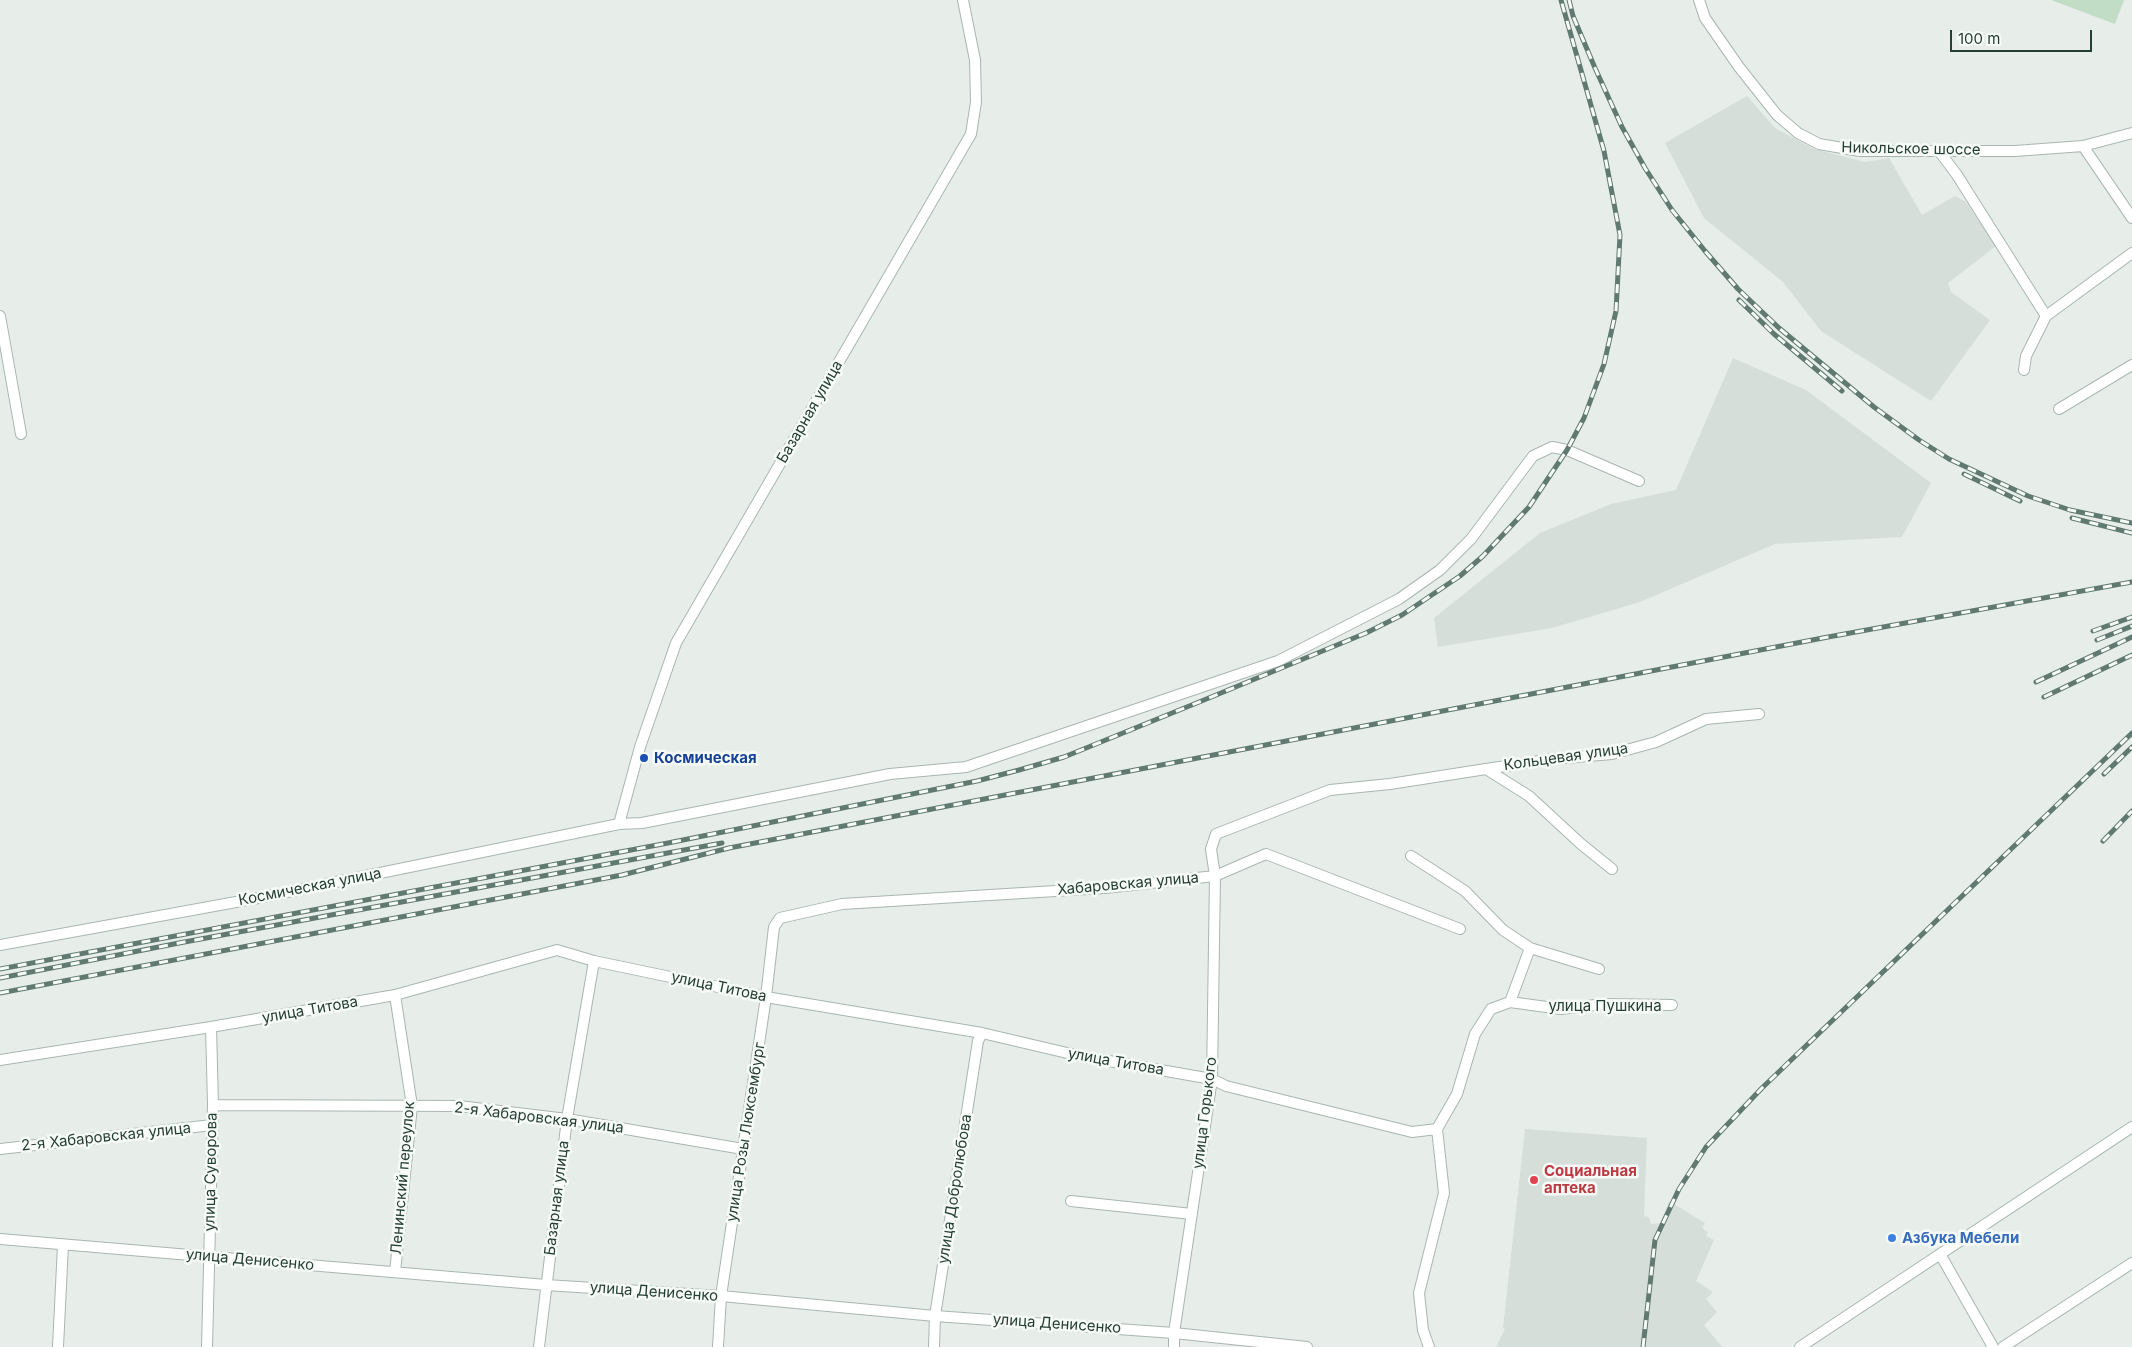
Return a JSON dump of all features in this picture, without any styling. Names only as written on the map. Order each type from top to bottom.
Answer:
[{"type":"street","name":"Базарная улица","points":[[619,824],[640,747],[676,643],[971,134],[976,102],[974,60],[963,0]]},
{"type":"street","name":"Никольское шоссе","points":[[1699,0],[1705,18],[1739,67],[1777,115],[1798,133],[1819,144],[1860,151],[2015,151],[2082,146],[2132,133]]},
{"type":"street","points":[[2082,146],[2132,218]]},
{"type":"street","points":[[1940,151],[2046,316]]},
{"type":"street","points":[[2024,370],[2026,356],[2046,316],[2132,253]]},
{"type":"street","points":[[0,316],[22,434]]},
{"type":"street","points":[[2059,409],[2132,365]]},
{"type":"street","name":"Космическая улица","points":[[0,945],[258,898],[619,824],[642,823],[890,774],[966,767],[1278,661],[1399,599],[1440,570],[1471,539],[1533,456],[1552,447],[1567,450],[1639,482]]},
{"type":"street","name":"Кольцевая улица","points":[[1215,876],[1211,849],[1216,834],[1330,790],[1407,782],[1553,759],[1612,754],[1656,742],[1706,718],[1759,714]]},
{"type":"street","name":"Кольцевая улица","points":[[1486,769],[1529,796],[1581,844],[1612,869]]},
{"type":"street","name":"Хабаровская улица","points":[[780,918],[842,904],[1105,888],[1215,876],[1266,854],[1460,929]]},
{"type":"street","points":[[1411,856],[1465,891],[1504,930],[1530,948],[1599,969]]},
{"type":"street","name":"улица Горького","points":[[1174,1347],[1174,1333],[1212,1079],[1215,876]]},
{"type":"street","name":"улица Розы Люксембург","points":[[718,1347],[721,1296],[766,998],[774,927],[780,918]]},
{"type":"street","points":[[1428,1347],[1423,1330],[1419,1293],[1444,1194],[1437,1129],[1457,1094],[1475,1034],[1491,1009],[1510,1002],[1530,948]]},
{"type":"street","name":"улица Титова","points":[[0,1060],[211,1027],[396,995],[557,950],[766,998],[982,1032],[1080,1056],[1212,1079],[1226,1086],[1412,1132],[1437,1129]]},
{"type":"street","name":"Базарная улица","points":[[539,1347],[566,1119],[594,960]]},
{"type":"street","name":"Ленинский переулок","points":[[395,1272],[412,1106],[396,995]]},
{"type":"street","name":"улица Пушкина","points":[[1510,1002],[1561,1009],[1604,1004],[1672,1005]]},
{"type":"street","name":"улица Суворова","points":[[207,1347],[213,1105],[211,1027]]},
{"type":"street","name":"улица Добролюбова","points":[[934,1347],[935,1316],[977,1051],[982,1032]]},
{"type":"street","name":"2-я Хабаровская улица","points":[[213,1105],[460,1106],[566,1119],[743,1149]]},
{"type":"street","name":"2-я Хабаровская улица","points":[[0,1148],[212,1125]]},
{"type":"street","points":[[1800,1347],[2132,1127]]},
{"type":"street","points":[[1071,1201],[1192,1214]]},
{"type":"street","name":"улица Денисенко","points":[[0,1239],[546,1285],[721,1296],[935,1316],[1174,1333],[1307,1347]]},
{"type":"street","points":[[58,1347],[63,1244]]},
{"type":"street","points":[[1940,1254],[1993,1347]]},
{"type":"street","points":[[2003,1347],[2132,1263]]},
{"type":"shaded area","points":[[1747,96],[1775,128],[1814,149],[1865,162],[1889,158],[1922,215],[1955,196],[1966,202],[1996,246],[1948,283],[1951,292],[1990,320],[1931,401],[1821,331],[1783,282],[1704,218],[1665,143]]},
{"type":"shaded area","points":[[1733,358],[1806,390],[1931,483],[1902,537],[1775,544],[1640,602],[1552,628],[1438,647],[1434,618],[1540,533],[1611,504],[1676,490]]},
{"type":"shaded area","points":[[1525,1129],[1647,1138],[1644,1216],[1649,1217],[1651,1224],[1661,1223],[1669,1201],[1705,1223],[1702,1228],[1708,1232],[1706,1236],[1714,1240],[1696,1281],[1713,1292],[1706,1299],[1717,1312],[1704,1325],[1722,1347],[1496,1347],[1505,1329],[1503,1328]]},
{"type":"green space","points":[[2051,0],[2124,0],[2115,24]]},
{"type":"railway","points":[[0,969],[668,843],[977,781],[1064,757],[1366,633],[1402,615],[1460,576],[1483,556],[1529,507],[1567,450],[1584,418],[1604,364],[1616,311],[1620,235],[1604,151],[1561,0]]},
{"type":"railway","points":[[1569,0],[1573,16],[1595,68],[1622,127],[1645,168],[1672,210],[1705,251],[1738,289],[1779,328],[1874,407],[1949,459],[2028,496],[2070,510],[2132,523]]},
{"type":"railway","points":[[1739,300],[1774,334],[1842,391]]},
{"type":"railway","points":[[1964,474],[2020,501]]},
{"type":"railway","points":[[2072,518],[2132,533]]},
{"type":"railway","points":[[0,993],[622,875],[729,848],[1828,637],[2132,582]]},
{"type":"railway","points":[[2093,631],[2132,617]]},
{"type":"railway","points":[[2097,640],[2132,626]]},
{"type":"railway","points":[[2036,682],[2132,637]]},
{"type":"railway","points":[[2044,697],[2132,655]]},
{"type":"railway","points":[[1643,1347],[1655,1240],[1679,1189],[1706,1147],[1762,1088],[2132,733]]},
{"type":"railway","points":[[2104,774],[2132,747]]},
{"type":"railway","points":[[2103,841],[2132,811]]},
{"type":"railway","points":[[0,978],[179,943],[722,843]]},
{"type":"place","name":"Космическая","points":[[644,758]]},
{"type":"place","name":"Социальная аптека","points":[[1534,1180]]},
{"type":"place","name":"Азбука Мебели","points":[[1892,1238]]}]
